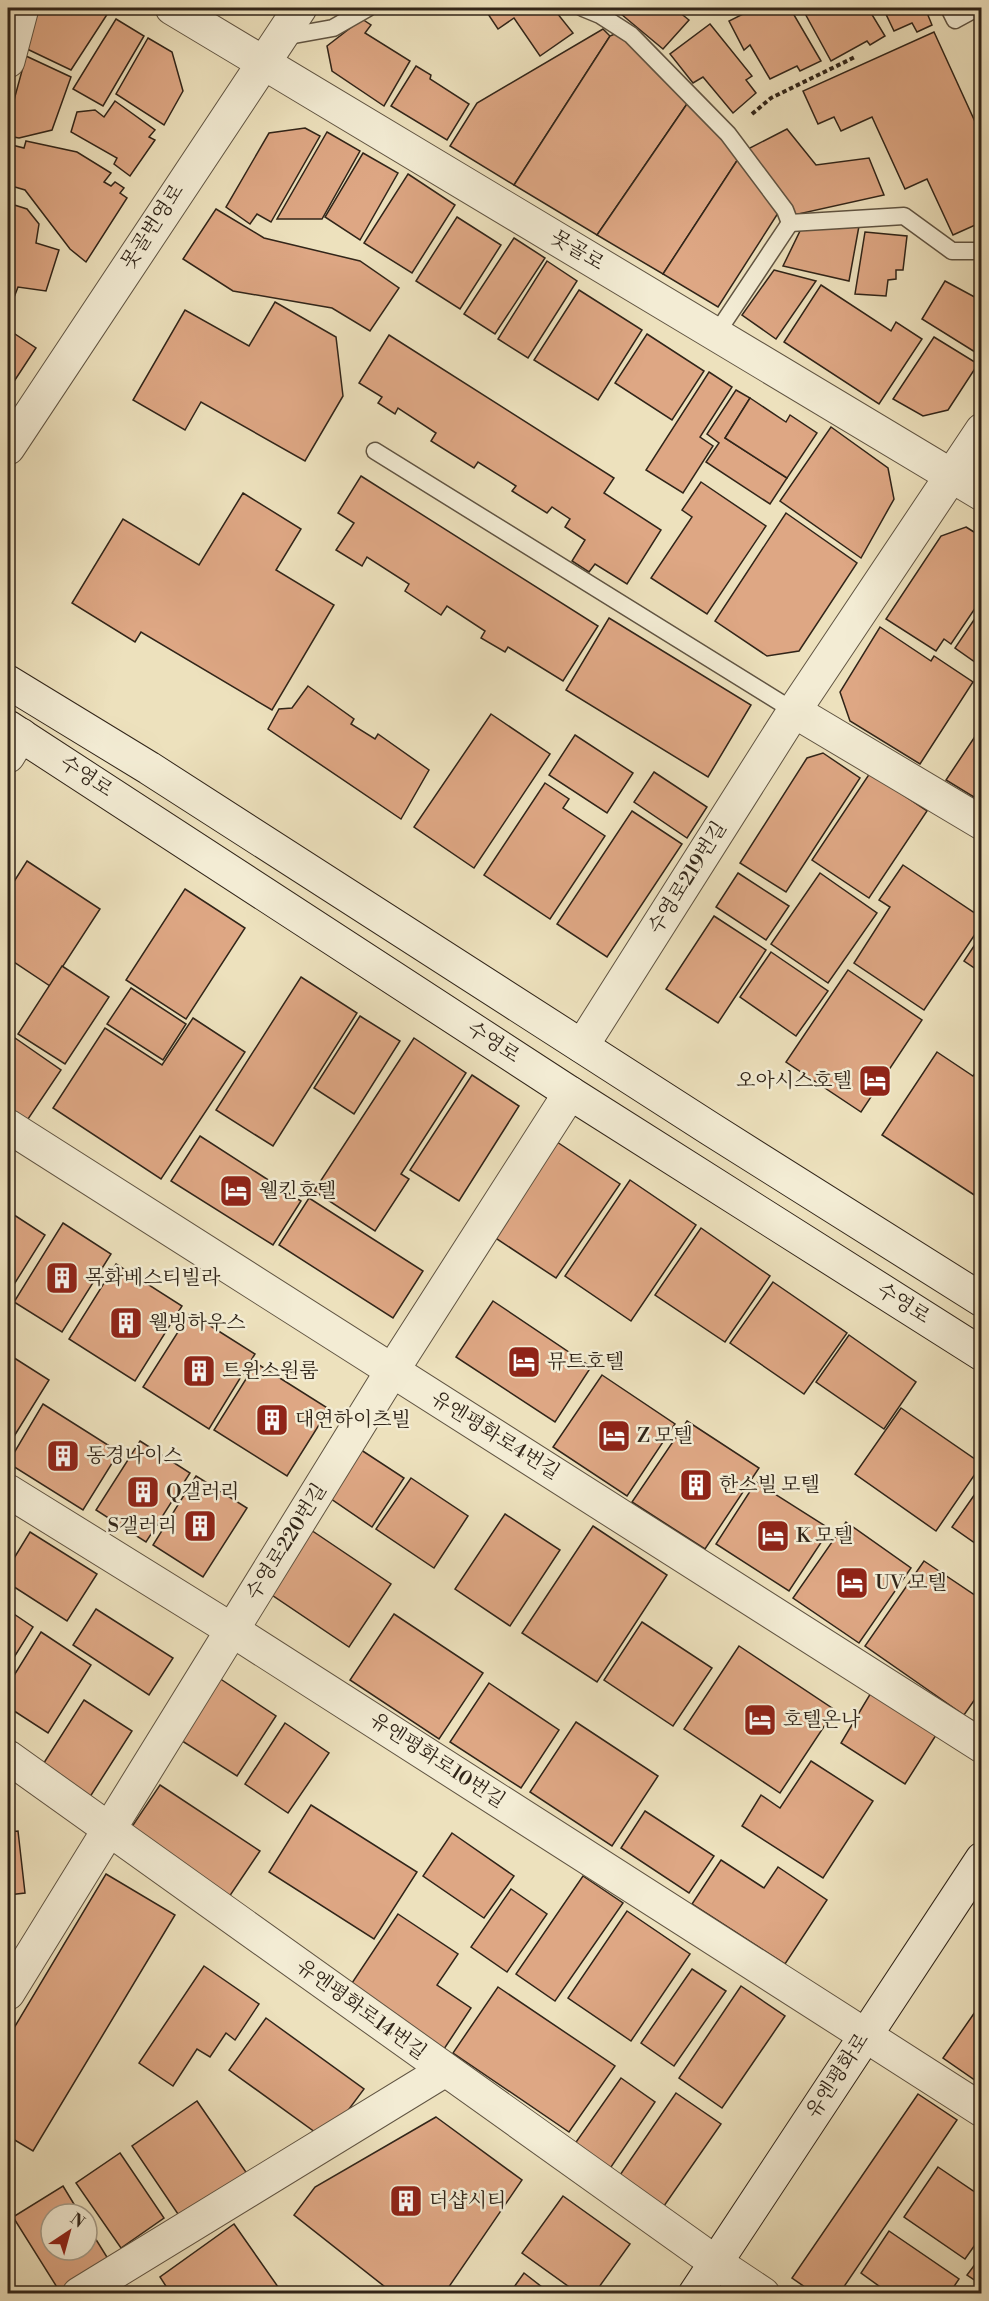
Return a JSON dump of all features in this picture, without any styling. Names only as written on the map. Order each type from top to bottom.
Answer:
[{"type":"street","points":[[8,61],[22,8]]},
{"type":"street","name":"못골로","points":[[172,8],[271,49],[716,334],[981,494]]},
{"type":"street","name":"못골번영로","points":[[8,448],[300,8]]},
{"type":"street","name":"수영로219번길","points":[[582,1046],[794,711],[981,430]]},
{"type":"street","name":"수영로","points":[[8,682],[149,768],[981,1299]]},
{"type":"street","points":[[794,711],[981,823]]},
{"type":"street","name":"수영로","points":[[12,739],[981,1354]]},
{"type":"street","name":"수영로220번길","points":[[8,1993],[392,1371],[570,1093]]},
{"type":"street","name":"유엔평화로4번길","points":[[8,1126],[981,1746]]},
{"type":"street","name":"유엔평화로10번길","points":[[8,1491],[232,1630],[981,2110]]},
{"type":"street","name":"유엔평화로14번길","points":[[8,1757],[763,2294]]},
{"type":"street","name":"유엔평화로","points":[[695,2294],[981,1859]]},
{"type":"street","points":[[79,2294],[445,2070]]},
{"type":"lane","points":[[271,49],[333,28],[368,8]]},
{"type":"lane","points":[[583,8],[600,15],[631,35],[728,134],[785,210],[790,223]]},
{"type":"lane","points":[[949,8],[955,20],[977,8]]},
{"type":"lane","points":[[790,223],[904,216],[952,251],[981,251]]},
{"type":"lane","points":[[716,334],[790,223]]},
{"type":"lane","points":[[375,451],[794,711]]},
{"type":"path","points":[[728,134],[771,98],[855,57]]},
{"type":"building","points":[[35,8],[98,8],[108,13],[71,70],[25,48]]},
{"type":"building","points":[[484,8],[553,8],[573,33],[540,56],[514,18],[498,29]]},
{"type":"building","points":[[674,8],[689,20],[663,49],[615,9]]},
{"type":"building","points":[[755,8],[790,8],[821,61],[800,71],[797,66],[770,79],[750,45],[744,50],[729,21]]},
{"type":"building","points":[[802,8],[868,8],[885,36],[870,45],[867,41],[831,61]]},
{"type":"building","points":[[883,8],[925,8],[932,25],[917,32],[912,23],[894,31]]},
{"type":"building","points":[[116,19],[144,36],[103,106],[73,89]]},
{"type":"building","points":[[362,19],[371,25],[365,33],[410,61],[384,106],[332,71],[327,46]]},
{"type":"building","points":[[710,24],[752,76],[746,80],[756,93],[733,113],[703,77],[693,83],[670,54]]},
{"type":"building","points":[[603,29],[610,36],[514,185],[450,146],[477,103]]},
{"type":"building","points":[[934,32],[982,137],[982,222],[953,235],[927,179],[905,189],[872,117],[841,131],[834,117],[818,124],[803,91]]},
{"type":"building","points":[[617,33],[689,101],[597,235],[514,185],[610,36]]},
{"type":"building","points":[[148,38],[172,52],[183,91],[164,125],[116,94]]},
{"type":"building","points":[[26,56],[71,77],[52,130],[19,138],[8,136],[8,122]]},
{"type":"building","points":[[416,66],[431,75],[430,79],[469,104],[447,140],[391,106]]},
{"type":"building","points":[[115,101],[155,130],[149,137],[155,140],[130,176],[114,164],[117,158],[71,132],[77,112],[95,110],[104,117]]},
{"type":"building","points":[[689,101],[740,156],[663,274],[597,235]]},
{"type":"building","points":[[305,128],[320,136],[271,222],[257,214],[250,224],[226,207],[269,133]]},
{"type":"building","points":[[787,129],[816,165],[869,158],[884,195],[794,215],[746,150]]},
{"type":"building","points":[[327,132],[360,151],[322,219],[277,219]]},
{"type":"building","points":[[26,141],[77,152],[111,173],[104,182],[111,186],[115,182],[124,188],[120,193],[127,198],[86,262],[70,249],[25,190],[8,185],[8,144],[24,148]]},
{"type":"building","points":[[363,153],[398,173],[360,240],[325,217]]},
{"type":"building","points":[[740,156],[780,210],[718,307],[663,274]]},
{"type":"building","points":[[408,174],[455,205],[412,273],[364,243]]},
{"type":"building","points":[[8,203],[27,209],[39,224],[36,243],[59,250],[46,291],[18,287],[8,313]]},
{"type":"building","points":[[216,209],[264,238],[360,261],[399,288],[370,331],[332,308],[233,291],[183,259]]},
{"type":"building","points":[[457,217],[501,245],[460,309],[416,281]]},
{"type":"building","points":[[859,226],[849,281],[783,266],[801,229]]},
{"type":"building","points":[[865,232],[907,236],[903,270],[896,270],[896,279],[888,280],[886,296],[855,294]]},
{"type":"building","points":[[514,238],[545,258],[495,334],[464,314]]},
{"type":"building","points":[[547,261],[577,281],[528,358],[498,339]]},
{"type":"building","points":[[774,270],[816,281],[776,339],[742,315]]},
{"type":"building","points":[[945,281],[982,301],[982,346],[975,352],[922,319]]},
{"type":"building","points":[[821,285],[891,331],[896,322],[922,339],[879,404],[784,342]]},
{"type":"building","points":[[579,290],[642,330],[598,400],[534,360]]},
{"type":"building","points":[[275,302],[336,337],[343,396],[305,461],[201,402],[185,430],[133,400],[185,310],[249,346]]},
{"type":"building","points":[[12,332],[36,348],[13,383],[8,380],[8,339]]},
{"type":"building","points":[[647,334],[704,371],[672,420],[615,383]]},
{"type":"building","points":[[389,335],[614,478],[604,493],[661,530],[627,584],[595,564],[589,572],[572,561],[585,540],[565,527],[570,519],[552,507],[547,513],[512,491],[516,486],[478,462],[474,468],[431,441],[436,433],[398,408],[395,414],[378,403],[382,397],[359,383]]},
{"type":"building","points":[[934,337],[978,364],[948,410],[923,416],[893,399]]},
{"type":"building","points":[[709,372],[732,387],[700,437],[713,446],[683,493],[646,470]]},
{"type":"building","points":[[736,390],[750,398],[725,438],[787,478],[770,504],[706,462],[719,443],[707,434]]},
{"type":"building","points":[[750,398],[786,422],[790,415],[817,433],[787,478],[725,438]]},
{"type":"building","points":[[831,427],[888,468],[894,499],[861,558],[780,501]]},
{"type":"building","points":[[361,476],[598,626],[563,681],[508,647],[505,652],[481,638],[485,631],[447,606],[441,615],[405,591],[409,584],[367,557],[362,566],[336,550],[354,523],[338,513]]},
{"type":"building","points":[[701,482],[766,526],[707,614],[651,578],[692,517],[682,510]]},
{"type":"building","points":[[243,493],[301,529],[276,570],[334,605],[272,710],[141,632],[135,642],[72,603],[123,519],[199,565]]},
{"type":"building","points":[[786,513],[857,563],[799,651],[767,656],[715,621]]},
{"type":"building","points":[[966,527],[982,537],[982,598],[951,644],[944,639],[936,651],[886,619],[941,536]]},
{"type":"building","points":[[982,608],[982,667],[955,648]]},
{"type":"building","points":[[609,618],[751,705],[708,777],[566,690]]},
{"type":"building","points":[[880,627],[931,661],[934,656],[973,682],[920,764],[850,721],[840,692]]},
{"type":"building","points":[[308,686],[354,719],[351,724],[375,739],[378,734],[429,770],[401,819],[268,729],[279,709],[292,708]]},
{"type":"building","points":[[491,714],[550,754],[474,868],[414,827]]},
{"type":"building","points":[[982,726],[982,802],[946,780]]},
{"type":"building","points":[[575,735],[633,773],[607,813],[549,775]]},
{"type":"building","points":[[823,753],[860,778],[786,892],[740,863],[807,758]]},
{"type":"building","points":[[654,772],[707,807],[687,838],[634,802]]},
{"type":"building","points":[[870,773],[927,811],[869,898],[812,860]]},
{"type":"building","points":[[545,783],[569,799],[563,808],[605,836],[550,919],[484,875]]},
{"type":"building","points":[[632,811],[682,844],[607,957],[557,924]]},
{"type":"building","points":[[27,861],[100,909],[50,986],[8,958],[8,891]]},
{"type":"building","points":[[903,865],[982,918],[982,924],[924,1010],[854,963],[890,907],[879,900]]},
{"type":"building","points":[[738,873],[789,906],[766,940],[716,907]]},
{"type":"building","points":[[820,873],[877,913],[828,983],[771,944]]},
{"type":"building","points":[[185,889],[245,928],[186,1019],[126,980]]},
{"type":"building","points":[[714,916],[766,950],[718,1023],[666,989]]},
{"type":"building","points":[[982,934],[982,973],[964,961]]},
{"type":"building","points":[[771,952],[828,991],[796,1036],[740,997]]},
{"type":"building","points":[[62,966],[109,997],[65,1064],[18,1034]]},
{"type":"building","points":[[848,970],[922,1020],[861,1112],[786,1062]]},
{"type":"building","points":[[301,977],[357,1013],[273,1146],[216,1110]]},
{"type":"building","points":[[131,988],[186,1024],[163,1060],[107,1024]]},
{"type":"building","points":[[360,1016],[400,1041],[354,1114],[314,1088]]},
{"type":"building","points":[[193,1018],[245,1052],[161,1179],[53,1108],[105,1028],[162,1065]]},
{"type":"building","points":[[15,1038],[61,1070],[24,1125],[8,1113],[8,1050]]},
{"type":"building","points":[[414,1038],[466,1073],[401,1174],[409,1179],[375,1231],[314,1191]]},
{"type":"building","points":[[937,1052],[973,1076],[978,1069],[982,1071],[982,1200],[882,1135]]},
{"type":"building","points":[[472,1075],[519,1106],[459,1201],[410,1170]]},
{"type":"building","name":"웰킨호텔","points":[[200,1136],[301,1201],[273,1245],[171,1181]]},
{"type":"building","points":[[557,1142],[620,1184],[556,1278],[494,1237]]},
{"type":"building","points":[[630,1180],[696,1225],[631,1321],[565,1276]]},
{"type":"building","points":[[309,1198],[423,1271],[393,1318],[279,1245]]},
{"type":"building","points":[[8,1211],[45,1235],[8,1294]]},
{"type":"building","name":"목화베스티빌라","points":[[63,1223],[111,1254],[62,1332],[14,1302]]},
{"type":"building","points":[[701,1228],[770,1276],[725,1342],[655,1295]]},
{"type":"building","name":"웰빙하우스","points":[[116,1264],[182,1306],[135,1381],[69,1339]]},
{"type":"building","points":[[773,1282],[847,1333],[804,1394],[730,1343]]},
{"type":"building","name":"뮤트호텔","points":[[493,1301],[591,1367],[555,1422],[456,1357]]},
{"type":"building","name":"트윈스원룸","points":[[190,1313],[255,1354],[209,1429],[143,1387]]},
{"type":"building","points":[[849,1335],[916,1382],[884,1429],[816,1382]]},
{"type":"building","points":[[8,1354],[49,1380],[8,1446]]},
{"type":"building","name":"대연하이츠빌","points":[[256,1363],[329,1409],[287,1476],[214,1430]]},
{"type":"building","name":"Z 모텔","points":[[602,1375],[675,1424],[627,1496],[553,1447]]},
{"type":"building","name":"동경나이스","points":[[43,1404],[119,1452],[83,1510],[8,1463]]},
{"type":"building","points":[[901,1408],[982,1464],[936,1531],[855,1474]]},
{"type":"building","name":"한스빌 모텔","points":[[687,1421],[759,1468],[705,1549],[632,1502]]},
{"type":"building","name":"Q갤러리","points":[[140,1441],[190,1473],[146,1542],[96,1510]]},
{"type":"building","points":[[352,1444],[404,1478],[372,1527],[321,1492]]},
{"type":"building","name":"S갤러리","points":[[196,1476],[247,1508],[203,1577],[153,1545]]},
{"type":"building","points":[[411,1478],[468,1516],[434,1568],[376,1529]]},
{"type":"building","name":"K 모텔","points":[[756,1482],[830,1529],[789,1591],[716,1544]]},
{"type":"building","points":[[982,1484],[982,1548],[952,1527]]},
{"type":"building","points":[[505,1514],[560,1550],[510,1626],[455,1589]]},
{"type":"building","name":"UV 모텔","points":[[846,1522],[911,1568],[859,1643],[793,1598]]},
{"type":"building","points":[[305,1526],[391,1584],[349,1647],[263,1589]]},
{"type":"building","points":[[593,1526],[667,1575],[597,1682],[522,1633]]},
{"type":"building","points":[[30,1532],[97,1574],[67,1621],[8,1583],[8,1568]]},
{"type":"building","points":[[924,1561],[982,1600],[982,1689],[964,1715],[865,1646]]},
{"type":"building","points":[[96,1609],[173,1658],[149,1695],[73,1645]]},
{"type":"building","points":[[8,1610],[33,1627],[8,1667]]},
{"type":"building","points":[[394,1614],[483,1673],[439,1739],[350,1680]]},
{"type":"building","points":[[642,1622],[712,1668],[673,1726],[604,1680]]},
{"type":"building","points":[[41,1632],[91,1665],[48,1733],[8,1707],[8,1685]]},
{"type":"building","name":"호텔온나","points":[[739,1646],[835,1710],[780,1793],[684,1729]]},
{"type":"building","points":[[219,1678],[276,1716],[237,1776],[179,1739]]},
{"type":"building","points":[[489,1683],[559,1730],[521,1788],[450,1742]]},
{"type":"building","points":[[872,1691],[938,1732],[905,1784],[841,1743]]},
{"type":"building","points":[[84,1700],[132,1731],[88,1800],[40,1769]]},
{"type":"building","points":[[576,1722],[658,1776],[612,1846],[530,1792]]},
{"type":"building","points":[[285,1723],[329,1753],[288,1813],[245,1784]]},
{"type":"building","points":[[811,1761],[873,1801],[823,1878],[742,1826],[761,1795],[780,1808]]},
{"type":"building","points":[[160,1785],[260,1851],[229,1897],[129,1831]]},
{"type":"building","points":[[311,1805],[417,1872],[374,1939],[269,1872]]},
{"type":"building","points":[[645,1811],[714,1856],[689,1893],[621,1848]]},
{"type":"building","points":[[18,1831],[25,1893],[8,1895],[8,1832]]},
{"type":"building","points":[[452,1833],[514,1876],[484,1918],[423,1876]]},
{"type":"building","points":[[721,1860],[764,1888],[778,1867],[827,1900],[785,1964],[692,1904]]},
{"type":"building","points":[[106,1874],[175,1915],[33,2151],[8,2136],[8,2038]]},
{"type":"building","points":[[583,1876],[623,1903],[555,2001],[516,1974]]},
{"type":"building","points":[[511,1889],[547,1914],[507,1972],[471,1947]]},
{"type":"building","points":[[627,1911],[690,1954],[631,2041],[568,1998]]},
{"type":"building","points":[[398,1914],[458,1954],[437,1985],[471,2008],[444,2049],[350,1986]]},
{"type":"building","points":[[204,1966],[259,2004],[235,2040],[226,2033],[210,2057],[197,2049],[173,2086],[139,2063]]},
{"type":"building","points":[[692,1969],[726,1991],[674,2066],[641,2043]]},
{"type":"building","points":[[741,1986],[785,2016],[722,2108],[679,2078]]},
{"type":"building","points":[[498,1987],[615,2066],[569,2132],[453,2053]]},
{"type":"building","points":[[982,2002],[982,2085],[943,2058]]},
{"type":"building","points":[[266,2018],[364,2089],[326,2140],[229,2070]]},
{"type":"building","points":[[621,2078],[655,2102],[609,2170],[574,2145]]},
{"type":"building","points":[[676,2093],[721,2124],[664,2206],[620,2175]]},
{"type":"building","points":[[918,2094],[957,2120],[839,2294],[815,2294],[792,2278]]},
{"type":"building","points":[[197,2101],[248,2175],[182,2220],[132,2146]]},
{"type":"building","name":"더샵시티","points":[[436,2117],[522,2180],[444,2294],[423,2294],[419,2290],[416,2294],[394,2294],[294,2215],[315,2187]]},
{"type":"building","points":[[120,2153],[164,2218],[121,2248],[99,2216],[99,2202],[89,2202],[76,2183]]},
{"type":"building","points":[[938,2167],[982,2197],[982,2235],[965,2259],[904,2217]]},
{"type":"building","points":[[63,2186],[73,2202],[39,2202],[39,2258],[13,2217]]},
{"type":"building","points":[[563,2196],[630,2244],[594,2294],[579,2294],[522,2253]]},
{"type":"building","points":[[234,2224],[283,2294],[171,2294],[160,2277]]},
{"type":"building","points":[[889,2231],[959,2279],[949,2294],[890,2294],[861,2273]]},
{"type":"building","points":[[99,2244],[110,2262],[60,2292],[41,2262],[99,2262]]},
{"type":"building","points":[[982,2255],[982,2285],[967,2275]]},
{"type":"building","points":[[524,2273],[551,2294],[509,2294]]},
{"type":"place","name":"오아시스호텔","points":[[875,1081]]},
{"type":"place","name":"웰킨호텔","points":[[236,1191]]},
{"type":"place","name":"목화베스티빌라","points":[[62,1278]]},
{"type":"place","name":"웰빙하우스","points":[[126,1323]]},
{"type":"place","name":"뮤트호텔","points":[[524,1362]]},
{"type":"place","name":"트윈스원룸","points":[[199,1371]]},
{"type":"place","name":"대연하이츠빌","points":[[272,1420]]},
{"type":"place","name":"Z 모텔","points":[[614,1436]]},
{"type":"place","name":"동경나이스","points":[[63,1456]]},
{"type":"place","name":"한스빌 모텔","points":[[696,1485]]},
{"type":"place","name":"Q갤러리","points":[[143,1492]]},
{"type":"place","name":"S갤러리","points":[[200,1526]]},
{"type":"place","name":"K 모텔","points":[[773,1536]]},
{"type":"place","name":"UV 모텔","points":[[852,1583]]},
{"type":"place","name":"호텔온나","points":[[760,1720]]},
{"type":"place","name":"더샵시티","points":[[406,2201]]}]
